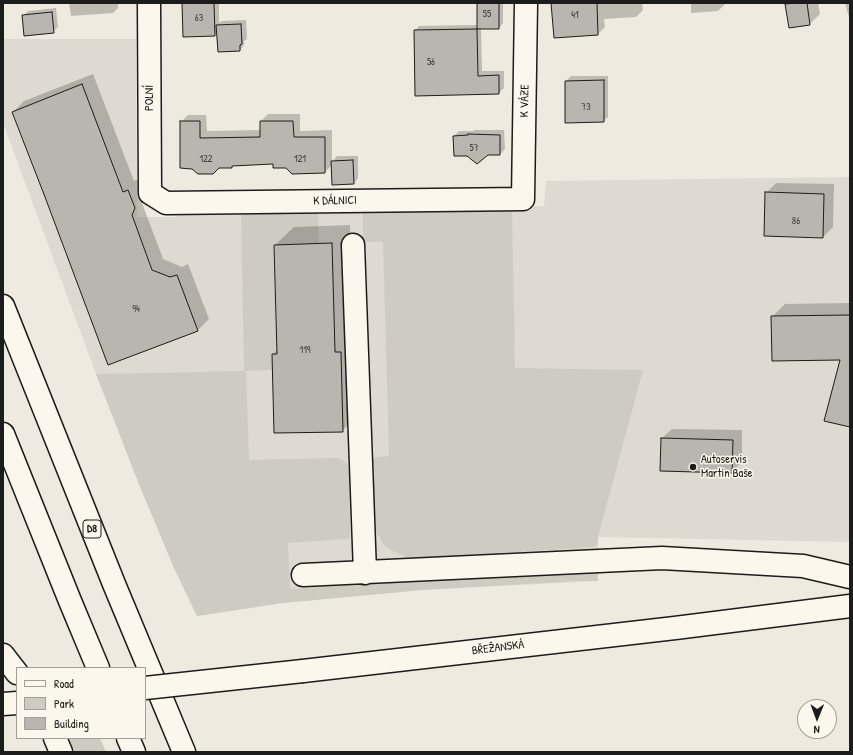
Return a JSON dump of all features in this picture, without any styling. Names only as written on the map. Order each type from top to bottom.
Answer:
[{"type":"main road","name":"POLNÍ","points":[[149,3],[150,192]]},
{"type":"main road","name":"K VÁZE","points":[[524,199],[526,3]]},
{"type":"main road","name":"K DÁLNICI","points":[[150,192],[166,203],[524,199]]},
{"type":"main road","points":[[353,245],[365,572]]},
{"type":"main road","name":"D8","points":[[3,306],[114,584],[184,752]]},
{"type":"main road","points":[[3,434],[98,667]]},
{"type":"main road","points":[[303,575],[662,558],[803,566],[850,577]]},
{"type":"main road","name":"BŘEŽANSKÁ","points":[[146,688],[667,629],[850,606]]},
{"type":"main road","points":[[3,655],[16,672]]},
{"type":"main road","points":[[3,704],[16,703]]},
{"type":"main road","points":[[168,712],[192,752]]},
{"type":"main road","points":[[55,739],[61,752]]},
{"type":"main road","points":[[128,739],[134,752]]},
{"type":"shaded area","points":[[3,39],[136,39],[137,217],[177,217],[178,213],[544,206],[546,181],[850,177],[850,542],[598,537],[598,581],[422,590],[283,603],[197,616],[174,568],[96,374],[3,123]]},
{"type":"green space","points":[[512,207],[515,368],[643,370],[598,537],[598,545],[593,547],[410,559],[384,545],[373,525],[372,463],[374,459],[378,457],[389,456],[383,242],[363,242],[363,214],[364,211]]},
{"type":"green space","points":[[318,211],[319,244],[274,245],[277,354],[272,354],[272,370],[246,371],[249,460],[338,458],[347,464],[349,469],[350,538],[288,543],[290,589],[592,568],[598,570],[598,581],[422,590],[283,603],[197,616],[174,568],[140,487],[96,374],[244,371],[241,212]]},
{"type":"green space","points":[[69,739],[100,739],[106,752],[75,752]]},
{"type":"building","points":[[182,3],[214,3],[215,36],[183,37]]},
{"type":"building","points":[[477,3],[499,3],[499,29],[477,29]]},
{"type":"building","points":[[551,3],[597,3],[598,35],[554,38]]},
{"type":"building","points":[[807,3],[810,25],[789,28],[785,4]]},
{"type":"building","points":[[52,12],[54,33],[24,36],[22,15]]},
{"type":"building","points":[[241,24],[242,44],[240,45],[240,51],[218,52],[216,25]]},
{"type":"building","points":[[477,29],[478,76],[499,75],[499,94],[415,96],[414,30]]},
{"type":"building","points":[[604,80],[604,122],[565,123],[565,81]]},
{"type":"building","points":[[82,84],[123,192],[128,190],[135,208],[132,215],[152,270],[170,277],[177,275],[198,331],[108,365],[12,112]]},
{"type":"building","points":[[180,121],[200,121],[200,138],[260,137],[260,121],[293,121],[294,137],[325,137],[325,173],[292,174],[286,168],[273,168],[273,164],[219,168],[213,174],[198,174],[192,169],[180,168]]},
{"type":"building","points":[[468,134],[500,135],[500,155],[488,155],[477,164],[467,156],[454,156],[453,136]]},
{"type":"building","points":[[353,160],[354,184],[332,185],[331,161]]},
{"type":"building","points":[[765,192],[824,194],[823,238],[764,236]]},
{"type":"building","points":[[332,243],[335,352],[341,352],[343,432],[274,433],[272,354],[277,354],[274,245]]},
{"type":"building","points":[[850,315],[850,427],[824,421],[840,360],[772,361],[771,316]]},
{"type":"building","points":[[661,438],[733,440],[732,473],[660,471]]},
{"type":"place","name":"Autoservis Martin Baše","points":[[693,467]]}]
